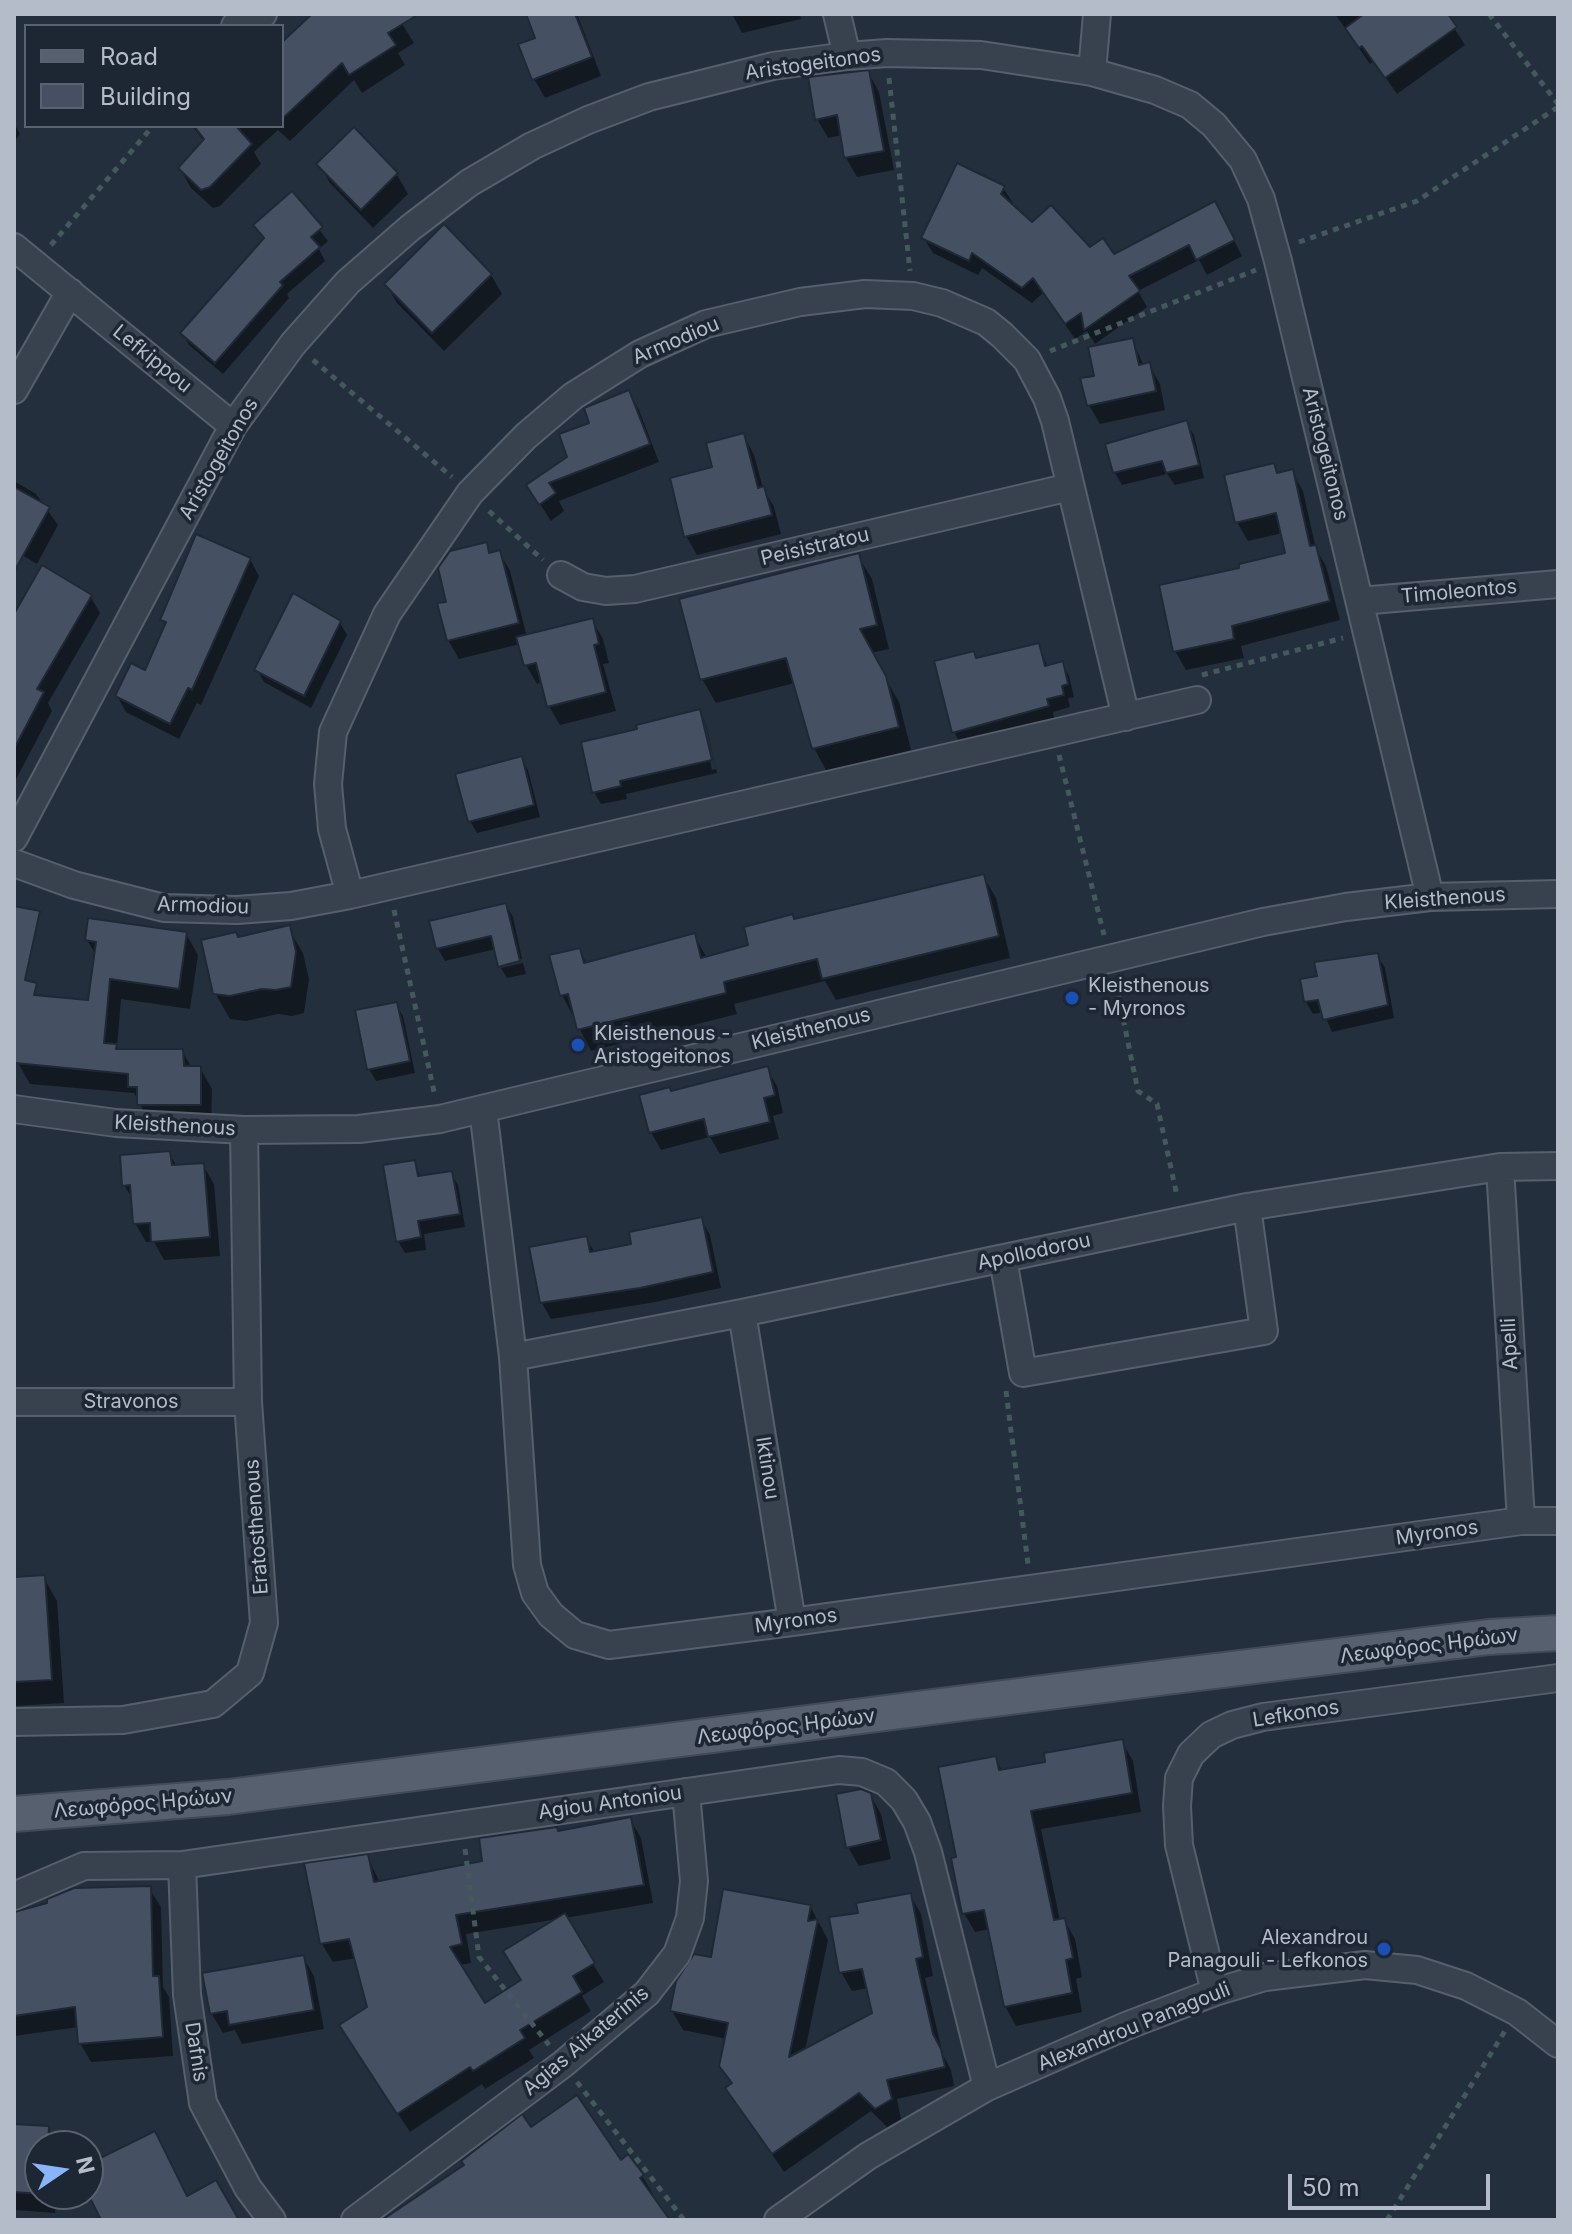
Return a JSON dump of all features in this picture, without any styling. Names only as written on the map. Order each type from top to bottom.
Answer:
[{"type":"main road","name":"Λεωφόρος Ηρώων","points":[[14,1814],[228,1797],[1489,1637],[1558,1633]]},
{"type":"street","points":[[240,24],[263,14]]},
{"type":"street","points":[[837,14],[847,56]]},
{"type":"street","points":[[1092,72],[1097,14]]},
{"type":"street","name":"Aristogeitonos","points":[[14,838],[233,426],[293,344],[348,282],[410,228],[469,183],[532,146],[649,97],[773,66],[847,56],[887,53],[981,55],[1092,72],[1155,90],[1190,105],[1214,125],[1243,160],[1261,199],[1276,256],[1430,897]]},
{"type":"street","name":"Lefkippou","points":[[24,255],[233,426]]},
{"type":"street","points":[[14,390],[70,292]]},
{"type":"street","name":"Armodiou","points":[[350,895],[332,829],[328,784],[333,732],[387,614],[470,493],[526,436],[573,396],[640,354],[706,324],[800,302],[865,294],[913,296],[942,303],[986,322],[1027,360],[1051,409],[1126,717]]},
{"type":"street","name":"Peisistratou","points":[[561,575],[583,587],[606,591],[635,589],[1070,487]]},
{"type":"street","name":"Timoleontos","points":[[1360,601],[1558,584]]},
{"type":"street","name":"Armodiou","points":[[14,863],[74,885],[164,908],[237,910],[291,906],[1197,700]]},
{"type":"street","name":"Kleisthenous","points":[[14,1109],[116,1123],[244,1130],[359,1129],[440,1119],[1263,922],[1346,907],[1430,897],[1558,894]]},
{"type":"street","name":"Myronos","points":[[483,1109],[513,1357],[527,1565],[535,1593],[551,1615],[575,1635],[609,1645],[1521,1521],[1558,1521]]},
{"type":"street","name":"Eratosthenous","points":[[14,1722],[123,1720],[213,1704],[250,1673],[264,1623],[248,1402],[244,1130]]},
{"type":"street","name":"Apollodorou","points":[[513,1357],[742,1313],[1247,1207],[1500,1167],[1558,1166]]},
{"type":"street","name":"Apelli","points":[[1500,1167],[1521,1521]]},
{"type":"street","points":[[1003,1259],[1023,1373],[1264,1331],[1247,1207]]},
{"type":"street","name":"Iktinou","points":[[742,1313],[792,1622]]},
{"type":"street","name":"Stravonos","points":[[14,1402],[248,1402]]},
{"type":"street","name":"Lefkonos","points":[[1215,1992],[1179,1845],[1177,1806],[1179,1778],[1191,1754],[1211,1735],[1232,1725],[1263,1717],[1558,1678]]},
{"type":"street","name":"Agiou Antoniou","points":[[14,1896],[84,1866],[182,1865],[839,1770],[862,1772],[886,1782],[904,1800],[917,1822],[928,1852],[987,2087]]},
{"type":"street","name":"Agias Aikaterinis","points":[[355,2220],[563,2064],[647,1993],[677,1954],[690,1918],[694,1881],[686,1792]]},
{"type":"street","name":"Dafnis","points":[[182,1865],[187,1995],[203,2103],[248,2188],[272,2220]]},
{"type":"street","name":"Alexandrou Panagouli","points":[[778,2220],[868,2156],[987,2087],[1126,2026],[1215,1992],[1265,1977],[1365,1965],[1417,1970],[1466,1986],[1517,2012],[1558,2044]]},
{"type":"path","points":[[1027,360],[1417,201],[1558,105],[1489,14]]},
{"type":"path","points":[[887,53],[913,296]]},
{"type":"path","points":[[24,255],[151,128]]},
{"type":"path","points":[[293,344],[470,493],[561,575]]},
{"type":"path","points":[[1197,700],[1198,676],[1367,631]]},
{"type":"path","points":[[389,886],[440,1119]]},
{"type":"path","points":[[1023,1373],[1006,1391],[1031,1589]]},
{"type":"path","points":[[461,1825],[479,1957],[684,2220]]},
{"type":"path","points":[[1387,2220],[1517,2012]]},
{"type":"building","points":[[312,14],[419,14],[388,33],[396,45],[349,75],[342,63],[284,117],[284,40]]},
{"type":"building","points":[[526,14],[575,14],[592,57],[532,80],[518,44],[535,38]]},
{"type":"building","points":[[1364,14],[1448,14],[1457,27],[1385,78],[1345,28]]},
{"type":"building","points":[[869,70],[884,151],[844,158],[837,115],[815,120],[808,77]]},
{"type":"building","points":[[354,127],[398,173],[361,210],[316,164]]},
{"type":"building","points":[[196,128],[238,128],[252,144],[210,187],[201,190],[178,168],[204,139]]},
{"type":"building","points":[[957,163],[1005,186],[1001,194],[1032,222],[1051,205],[1090,247],[1103,238],[1114,254],[1215,201],[1235,240],[1196,260],[1189,245],[1129,276],[1140,291],[1084,330],[1081,313],[1065,324],[1033,278],[1022,288],[972,253],[969,261],[921,238]]},
{"type":"building","points":[[292,191],[323,227],[311,237],[320,247],[280,282],[283,285],[215,363],[180,333],[264,238],[253,225]]},
{"type":"building","points":[[444,224],[492,274],[432,333],[384,284]]},
{"type":"building","points":[[1133,338],[1139,365],[1150,362],[1156,391],[1087,406],[1080,378],[1094,376],[1088,347]]},
{"type":"building","points":[[629,390],[650,444],[549,483],[556,493],[539,505],[526,485],[567,457],[559,434],[589,423],[584,408]]},
{"type":"building","points":[[1187,420],[1199,465],[1166,473],[1162,461],[1113,473],[1105,444]]},
{"type":"building","points":[[744,433],[758,488],[764,486],[772,515],[684,537],[670,478],[712,467],[706,443]]},
{"type":"building","points":[[1274,463],[1277,473],[1293,469],[1310,546],[1316,545],[1330,601],[1232,626],[1234,639],[1173,652],[1159,585],[1239,568],[1239,564],[1285,553],[1276,513],[1235,523],[1224,475]]},
{"type":"building","points":[[14,487],[50,507],[14,572]]},
{"type":"building","points":[[196,534],[251,558],[192,690],[188,688],[170,724],[115,696],[131,663],[145,670],[166,622],[160,620]]},
{"type":"building","points":[[487,542],[489,553],[500,550],[519,623],[447,641],[437,603],[446,602],[438,568],[450,551]]},
{"type":"building","points":[[859,553],[877,625],[860,629],[886,676],[899,727],[812,749],[786,658],[700,680],[679,599]]},
{"type":"building","points":[[42,565],[92,595],[37,689],[44,692],[14,749],[14,614]]},
{"type":"building","points":[[293,593],[341,621],[304,696],[254,670]]},
{"type":"building","points":[[593,618],[599,644],[594,645],[606,692],[547,707],[536,663],[524,666],[516,637]]},
{"type":"building","points":[[1039,643],[1045,666],[1063,661],[1068,684],[1062,686],[1064,695],[1047,699],[1049,706],[952,733],[934,661],[974,651],[976,658]]},
{"type":"building","points":[[700,709],[712,760],[620,781],[621,786],[592,793],[581,742],[637,729],[636,725]]},
{"type":"building","points":[[522,756],[534,805],[468,822],[455,774]]},
{"type":"building","points":[[984,874],[999,936],[822,979],[817,959],[724,982],[726,993],[577,1030],[568,994],[560,996],[549,955],[580,948],[584,963],[695,933],[701,958],[748,945],[744,927],[793,914],[794,919]]},
{"type":"building","points":[[506,903],[520,961],[498,967],[491,936],[436,949],[429,921]]},
{"type":"building","points":[[14,906],[40,911],[25,980],[37,983],[34,995],[88,1000],[96,942],[85,940],[88,918],[187,932],[179,989],[110,979],[104,1043],[117,1044],[116,1049],[183,1049],[184,1066],[201,1066],[201,1105],[137,1105],[137,1087],[128,1087],[128,1074],[15,1063]]},
{"type":"building","points":[[290,925],[296,952],[291,987],[230,996],[213,994],[201,940],[236,932],[238,937]]},
{"type":"building","points":[[1378,953],[1388,1005],[1323,1020],[1318,1000],[1304,1002],[1300,979],[1317,976],[1314,962]]},
{"type":"building","points":[[397,1002],[410,1061],[367,1070],[355,1010]]},
{"type":"building","points":[[768,1066],[775,1095],[764,1098],[770,1122],[708,1137],[704,1119],[649,1133],[639,1095],[670,1087],[671,1091]]},
{"type":"building","points":[[170,1151],[172,1165],[204,1163],[210,1237],[151,1242],[150,1223],[133,1224],[130,1185],[122,1186],[120,1155]]},
{"type":"building","points":[[415,1160],[418,1176],[452,1171],[460,1214],[418,1221],[421,1237],[396,1242],[383,1165]]},
{"type":"building","points":[[702,1217],[713,1272],[640,1288],[540,1303],[529,1247],[587,1236],[590,1252],[631,1244],[629,1232]]},
{"type":"building","points":[[45,1575],[52,1680],[14,1682],[14,1577]]},
{"type":"building","points":[[1123,1739],[1132,1793],[1031,1811],[1054,1920],[1065,1918],[1073,1958],[1066,1960],[1072,1993],[1004,2007],[984,1910],[962,1914],[951,1858],[956,1857],[938,1767],[996,1756],[999,1770],[1045,1762],[1044,1753]]},
{"type":"building","points":[[861,1789],[871,1793],[881,1840],[846,1848],[836,1794]]},
{"type":"building","points":[[631,1817],[644,1885],[456,1915],[462,1944],[450,1947],[485,2003],[521,1980],[503,1951],[565,1913],[595,1963],[573,1976],[582,1992],[520,2030],[525,2038],[473,2071],[470,2067],[397,2114],[339,2025],[367,2007],[349,1939],[320,1944],[304,1863],[368,1854],[374,1882],[482,1861],[479,1838],[557,1827],[558,1831]]},
{"type":"building","points":[[151,1886],[153,1976],[159,1976],[163,2037],[78,2044],[75,2007],[14,2016],[14,1912],[47,1903],[47,1899],[74,1888]]},
{"type":"building","points":[[723,1889],[811,1905],[808,1921],[818,1919],[789,2057],[872,2013],[862,1969],[839,1973],[829,1917],[858,1913],[856,1903],[911,1893],[923,1957],[916,1959],[933,2034],[945,2067],[887,2080],[892,2099],[875,2109],[859,2093],[772,2154],[725,2088],[732,2083],[719,2066],[728,2023],[670,2011],[676,1981],[694,1954],[711,1957]]},
{"type":"building","points":[[304,1955],[314,2010],[229,2025],[227,2011],[210,2014],[202,1973]]},
{"type":"building","points":[[577,2095],[621,2160],[628,2154],[644,2175],[640,2178],[670,2220],[382,2220],[464,2165],[461,2161],[522,2114],[531,2127]]},
{"type":"building","points":[[14,2124],[49,2126],[49,2130],[24,2130],[24,2193],[14,2192]]},
{"type":"building","points":[[155,2131],[187,2196],[216,2180],[239,2220],[101,2220],[96,2210],[104,2210],[104,2156]]},
{"type":"place","name":"Kleisthenous - Myronos","points":[[1072,998]]},
{"type":"place","name":"Kleisthenous - Aristogeitonos","points":[[578,1045]]},
{"type":"place","name":"Alexandrou Panagouli - Lefkonos","points":[[1384,1949]]}]
